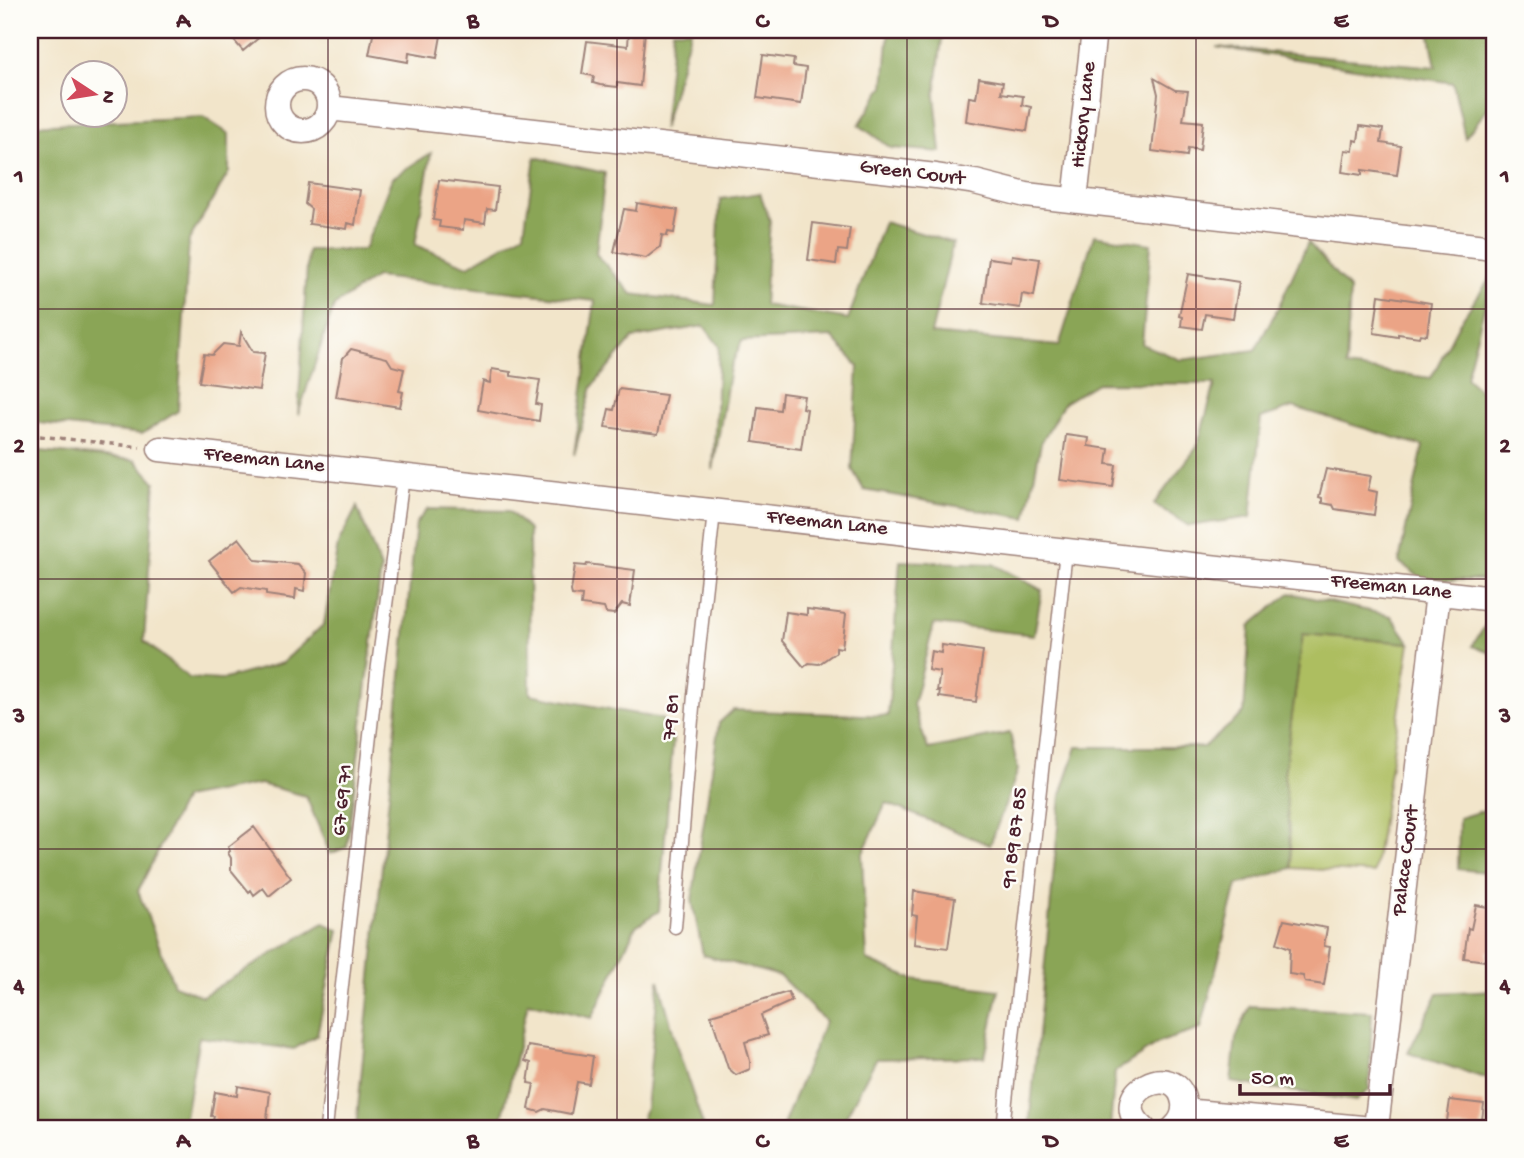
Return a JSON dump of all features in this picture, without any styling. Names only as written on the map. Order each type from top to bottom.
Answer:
[{"type":"street","name":"Hickory Lane","points":[[1075,200],[1094,30]]},
{"type":"street","name":"Green Court","points":[[329,108],[936,176],[975,182],[1026,195],[1494,248]]},
{"type":"street","name":"Freeman Lane","points":[[160,449],[1494,599]]},
{"type":"street","name":"Palace Court","points":[[1376,1128],[1438,593]]},
{"type":"street","points":[[1143,1128],[1135,1119],[1133,1102],[1136,1094],[1149,1083],[1167,1083],[1174,1087],[1184,1102],[1179,1119],[1362,1128]]},
{"type":"lane","name":"67 69 71","points":[[326,1128],[377,673],[403,477]]},
{"type":"lane","name":"79 81","points":[[675,927],[693,709],[714,512]]},
{"type":"lane","name":"91 89 87 85","points":[[1003,1128],[1066,551]]},
{"type":"path","points":[[30,435],[160,449]]},
{"type":"green space","points":[[673,30],[691,30],[663,129]]},
{"type":"green space","points":[[889,30],[943,30],[935,96],[941,152],[891,148],[859,125],[884,86]]},
{"type":"green space","points":[[1429,30],[1494,30],[1494,100],[1465,138],[1453,83],[1216,47],[1436,67]]},
{"type":"green space","points":[[203,117],[229,134],[229,172],[189,240],[178,411],[142,434],[30,422],[30,125],[60,124],[60,130],[130,130],[130,120]]},
{"type":"green space","points":[[431,153],[415,245],[468,266],[524,233],[535,157],[605,173],[596,254],[632,294],[715,305],[720,199],[760,193],[770,221],[764,305],[848,319],[884,222],[953,243],[931,334],[1059,346],[1094,235],[1151,244],[1142,344],[1181,360],[1255,350],[1277,310],[1308,242],[1350,290],[1346,367],[1431,378],[1460,322],[1493,274],[1466,378],[1494,403],[1494,580],[1424,580],[1399,562],[1423,446],[1293,407],[1261,418],[1251,517],[1189,526],[1154,504],[1197,447],[1215,384],[1097,383],[1064,403],[1041,443],[1026,518],[864,490],[852,469],[858,366],[832,337],[742,341],[730,368],[713,470],[719,346],[704,326],[633,338],[592,387],[574,455],[595,301],[376,277],[334,306],[298,415],[308,250],[364,250],[392,178]]},
{"type":"green space","points":[[30,450],[135,460],[155,482],[144,641],[189,678],[221,680],[282,663],[324,624],[338,544],[357,507],[381,569],[347,847],[330,854],[306,796],[260,784],[184,798],[138,891],[174,985],[202,996],[324,923],[339,930],[317,1035],[294,1049],[199,1037],[183,1128],[30,1128]]},
{"type":"green space","points":[[428,509],[509,511],[529,530],[530,694],[662,719],[673,741],[659,911],[636,926],[592,1018],[528,1002],[500,1128],[356,1128],[416,523]]},
{"type":"green space","points":[[900,561],[993,564],[1042,590],[1034,635],[934,624],[913,705],[928,749],[1010,733],[1018,770],[990,845],[886,803],[862,855],[867,960],[912,979],[999,990],[985,1057],[876,1059],[840,1128],[782,1128],[825,1021],[780,976],[703,955],[692,900],[719,723],[733,710],[888,716]]},
{"type":"green space","points":[[1290,593],[1391,616],[1410,643],[1303,634],[1284,774],[1292,868],[1237,885],[1201,1029],[1160,1042],[1115,1072],[1110,1128],[1029,1128],[1061,795],[1077,747],[1204,747],[1244,713],[1250,626]]},
{"type":"green space","points":[[1491,617],[1494,617],[1494,654],[1472,646]]},
{"type":"green space","points":[[1303,634],[1410,643],[1374,873],[1292,868],[1284,774]]},
{"type":"green space","points":[[1494,807],[1494,873],[1458,869],[1459,818]]},
{"type":"green space","points":[[659,980],[678,1050],[704,1128],[639,1128],[646,1108]]},
{"type":"green space","points":[[1494,990],[1494,1081],[1408,1053],[1438,993]]},
{"type":"green space","points":[[1250,1006],[1372,1012],[1369,1090],[1356,1101],[1231,1082],[1236,1038]]},
{"type":"building","points":[[225,30],[268,30],[243,51]]},
{"type":"building","points":[[374,30],[442,30],[437,58],[409,53],[408,62],[369,55]]},
{"type":"building","points":[[629,30],[645,31],[640,86],[617,83],[617,87],[600,85],[593,83],[594,76],[582,74],[587,41],[628,46]]},
{"type":"building","points":[[763,55],[794,59],[793,66],[806,68],[801,104],[757,98]]},
{"type":"building","points":[[979,78],[1003,82],[1001,93],[1023,96],[1022,105],[1031,107],[1027,131],[966,121],[969,97],[976,98]]},
{"type":"building","points":[[1154,78],[1175,90],[1188,91],[1183,120],[1203,122],[1200,150],[1188,148],[1187,156],[1152,151],[1158,94]]},
{"type":"building","points":[[1360,126],[1383,129],[1381,143],[1401,146],[1397,175],[1362,170],[1362,175],[1342,172],[1345,150],[1353,151],[1354,140],[1358,141]]},
{"type":"building","points":[[439,180],[498,187],[495,210],[487,209],[485,223],[464,220],[463,230],[439,227],[440,221],[433,220]]},
{"type":"building","points":[[308,183],[360,190],[355,225],[348,223],[347,229],[309,224],[311,209],[305,204]]},
{"type":"building","points":[[637,203],[678,210],[674,233],[662,235],[660,247],[646,258],[614,252],[624,209],[636,211]]},
{"type":"building","points":[[813,223],[850,228],[847,251],[838,250],[836,264],[808,260]]},
{"type":"building","points":[[1012,255],[1040,259],[1034,296],[1022,294],[1020,308],[983,303],[989,258],[1011,261]]},
{"type":"building","points":[[1188,274],[1239,282],[1233,318],[1205,314],[1202,329],[1181,326],[1182,317],[1179,316]]},
{"type":"building","points":[[1379,295],[1431,303],[1427,335],[1420,334],[1419,337],[1398,334],[1398,337],[1374,333]]},
{"type":"building","points":[[241,332],[253,352],[265,353],[259,390],[199,382],[204,354],[212,355],[223,344],[239,346]]},
{"type":"building","points":[[351,349],[387,358],[392,366],[404,369],[399,391],[403,392],[400,407],[336,397],[343,358]]},
{"type":"building","points":[[492,369],[511,372],[511,376],[540,380],[536,404],[541,405],[539,421],[478,410],[483,381],[490,383]]},
{"type":"building","points":[[619,389],[666,395],[658,434],[605,427],[609,409],[614,410]]},
{"type":"building","points":[[782,393],[804,396],[802,408],[807,409],[801,449],[753,442],[758,407],[780,410]]},
{"type":"building","points":[[1066,435],[1089,438],[1088,446],[1109,449],[1107,464],[1116,465],[1113,487],[1060,480]]},
{"type":"building","points":[[1326,469],[1371,476],[1368,490],[1377,492],[1374,515],[1335,509],[1333,505],[1322,503],[1322,498],[1319,497]]},
{"type":"building","points":[[239,538],[256,560],[298,564],[306,573],[304,591],[296,589],[295,599],[266,595],[266,591],[241,587],[234,592],[209,561]]},
{"type":"building","points":[[575,565],[635,570],[630,606],[622,604],[614,614],[606,613],[604,608],[581,605],[582,596],[572,595],[571,591]]},
{"type":"building","points":[[807,609],[846,614],[842,648],[836,647],[836,652],[819,664],[809,663],[804,667],[782,641],[786,612],[807,615]]},
{"type":"building","points":[[942,645],[983,651],[976,702],[939,697],[940,691],[937,691],[940,672],[928,670],[931,651],[941,653]]},
{"type":"building","points":[[254,827],[291,878],[269,896],[263,888],[254,895],[251,890],[249,892],[231,870],[228,847]]},
{"type":"building","points":[[914,891],[955,898],[948,948],[914,944],[917,916],[912,915]]},
{"type":"building","points":[[1476,905],[1494,908],[1494,952],[1487,951],[1486,961],[1464,958],[1468,928],[1471,929]]},
{"type":"building","points":[[1284,920],[1327,928],[1324,946],[1330,947],[1324,985],[1305,982],[1303,976],[1289,974],[1290,948],[1277,943]]},
{"type":"building","points":[[788,992],[792,1001],[761,1015],[768,1035],[745,1042],[750,1069],[736,1075],[728,1068],[711,1015]]},
{"type":"building","points":[[528,1046],[593,1056],[589,1084],[577,1082],[571,1114],[529,1109],[534,1084],[528,1083],[531,1063],[525,1061]]},
{"type":"building","points":[[238,1086],[270,1092],[266,1128],[226,1128],[227,1123],[213,1121],[214,1116],[211,1116],[215,1092],[237,1096]]},
{"type":"building","points":[[1450,1100],[1484,1104],[1481,1128],[1446,1128]]}]
